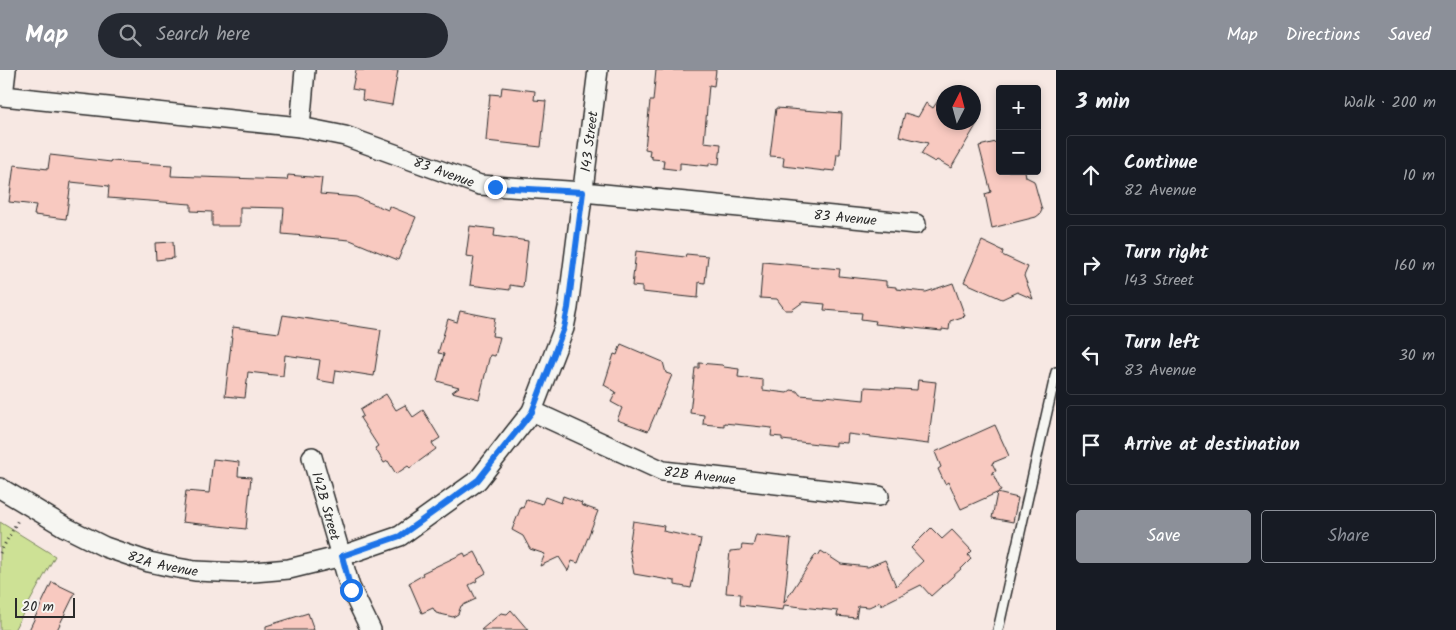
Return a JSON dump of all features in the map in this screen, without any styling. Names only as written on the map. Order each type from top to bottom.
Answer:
[{"type":"street","name":"83 Avenue","points":[[6,70],[3,96],[300,127],[344,136],[480,185],[583,192],[916,224]]},
{"type":"street","points":[[300,127],[306,70]]},
{"type":"street","name":"143 Street","points":[[342,556],[400,536],[478,480],[532,412],[564,328],[568,308],[598,70]]},
{"type":"street","name":"82B Avenue","points":[[532,412],[662,471],[879,496]]},
{"type":"street","name":"142B Street","points":[[312,457],[350,587],[370,630]]},
{"type":"street","name":"82A Avenue","points":[[0,488],[84,538],[126,555],[172,567],[194,571],[242,573],[289,569],[342,556]]},
{"type":"lane","points":[[998,630],[1056,372]]},
{"type":"path","points":[[0,552],[17,522]]},
{"type":"green space","points":[[0,522],[55,556],[14,630],[0,630]]},
{"type":"building","points":[[356,70],[398,70],[392,105],[362,100],[363,91],[352,89]]},
{"type":"building","points":[[656,70],[716,70],[714,86],[709,85],[704,142],[721,144],[719,164],[709,163],[709,166],[680,163],[680,170],[663,168],[664,160],[652,159],[649,156],[650,150],[645,149],[650,101],[653,101]]},
{"type":"building","points":[[502,87],[535,91],[534,100],[546,101],[541,147],[486,141],[490,94],[501,95]]},
{"type":"building","points":[[926,103],[933,108],[936,104],[936,130],[973,130],[951,168],[921,154],[928,143],[899,136],[905,113],[918,117]]},
{"type":"building","points":[[776,108],[842,113],[840,154],[837,154],[835,171],[783,166],[784,157],[770,156]]},
{"type":"building","points":[[996,142],[996,175],[1026,175],[1034,181],[1042,210],[1040,214],[1036,217],[992,228],[985,194],[991,192],[979,146]]},
{"type":"building","points":[[50,155],[111,162],[172,165],[171,176],[287,180],[288,175],[322,178],[320,194],[356,197],[388,210],[389,206],[416,217],[398,260],[350,240],[282,234],[284,208],[240,207],[240,226],[212,226],[212,212],[191,211],[191,204],[108,198],[109,186],[71,182],[66,219],[34,215],[36,205],[9,202],[14,165],[48,169]]},
{"type":"building","points":[[470,226],[495,229],[494,236],[528,241],[523,287],[510,285],[510,290],[470,285],[474,257],[466,256]]},
{"type":"building","points":[[982,241],[1003,251],[1002,255],[1028,267],[1024,276],[1033,299],[1017,292],[1002,299],[964,282]]},
{"type":"building","points":[[173,242],[174,258],[156,260],[155,243]]},
{"type":"building","points":[[636,251],[685,257],[686,254],[708,256],[705,283],[699,282],[698,298],[642,292],[642,287],[632,286]]},
{"type":"building","points":[[763,262],[840,269],[839,276],[886,281],[886,286],[896,287],[896,289],[926,292],[953,283],[965,316],[950,321],[949,330],[942,329],[942,331],[875,324],[876,321],[861,319],[862,313],[824,310],[825,304],[803,302],[792,310],[785,310],[777,299],[760,298]]},
{"type":"building","points":[[460,311],[495,318],[492,336],[500,337],[495,356],[490,355],[479,399],[452,392],[459,387],[437,381],[444,354],[438,353],[448,319],[457,322]]},
{"type":"building","points":[[283,315],[381,330],[374,376],[336,370],[334,383],[317,380],[320,360],[285,355],[283,376],[248,372],[245,398],[225,396],[233,327],[279,333]]},
{"type":"building","points":[[621,344],[663,362],[666,373],[672,375],[648,431],[617,420],[622,408],[611,402],[616,392],[604,385],[614,354],[617,355]]},
{"type":"building","points":[[699,363],[739,369],[738,377],[763,380],[763,390],[787,393],[791,390],[797,391],[800,395],[824,397],[864,400],[865,387],[917,390],[918,380],[936,382],[928,444],[848,434],[847,443],[836,442],[836,446],[782,440],[782,437],[771,436],[772,428],[724,423],[724,426],[703,424],[704,415],[690,413],[695,368],[699,368]]},
{"type":"building","points":[[386,394],[396,410],[405,405],[413,417],[423,410],[440,438],[432,443],[436,449],[410,468],[408,466],[396,474],[388,461],[384,463],[375,448],[378,446],[360,418],[363,416],[360,410]]},
{"type":"building","points":[[995,425],[1009,456],[992,463],[996,471],[992,472],[1001,491],[961,509],[948,482],[945,484],[938,469],[941,467],[935,452]]},
{"type":"building","points":[[213,459],[239,462],[238,476],[251,477],[246,529],[182,522],[186,491],[209,493]]},
{"type":"building","points":[[997,493],[1018,498],[1013,522],[992,518]]},
{"type":"building","points":[[563,496],[598,511],[578,563],[572,561],[568,571],[559,557],[540,566],[545,554],[530,549],[523,536],[512,530],[526,499],[542,504],[545,497],[561,503]]},
{"type":"building","points":[[633,521],[664,526],[663,531],[701,539],[691,588],[675,585],[675,581],[634,574],[629,547]]},
{"type":"building","points":[[931,528],[942,539],[952,530],[972,551],[968,555],[971,559],[931,596],[921,585],[881,605],[880,602],[869,607],[858,606],[856,618],[837,616],[838,611],[784,605],[783,610],[740,605],[741,594],[726,593],[730,551],[741,550],[742,545],[753,546],[756,535],[791,539],[784,603],[816,554],[818,556],[821,551],[841,564],[868,567],[885,560],[896,586],[923,561],[911,548]]},
{"type":"building","points":[[475,552],[486,573],[469,585],[476,599],[461,606],[458,614],[453,617],[436,613],[433,608],[422,613],[409,583],[423,575],[422,573],[464,553],[466,557]]},
{"type":"building","points":[[52,582],[75,593],[57,630],[29,630]]},
{"type":"building","points":[[511,610],[528,630],[481,630],[501,613],[507,614]]},
{"type":"building","points":[[308,613],[314,630],[266,630],[266,626]]},
{"type":"route","points":[[351,590],[342,556],[400,536],[478,480],[532,412],[562,335],[568,308],[583,192],[495,187]]}]
